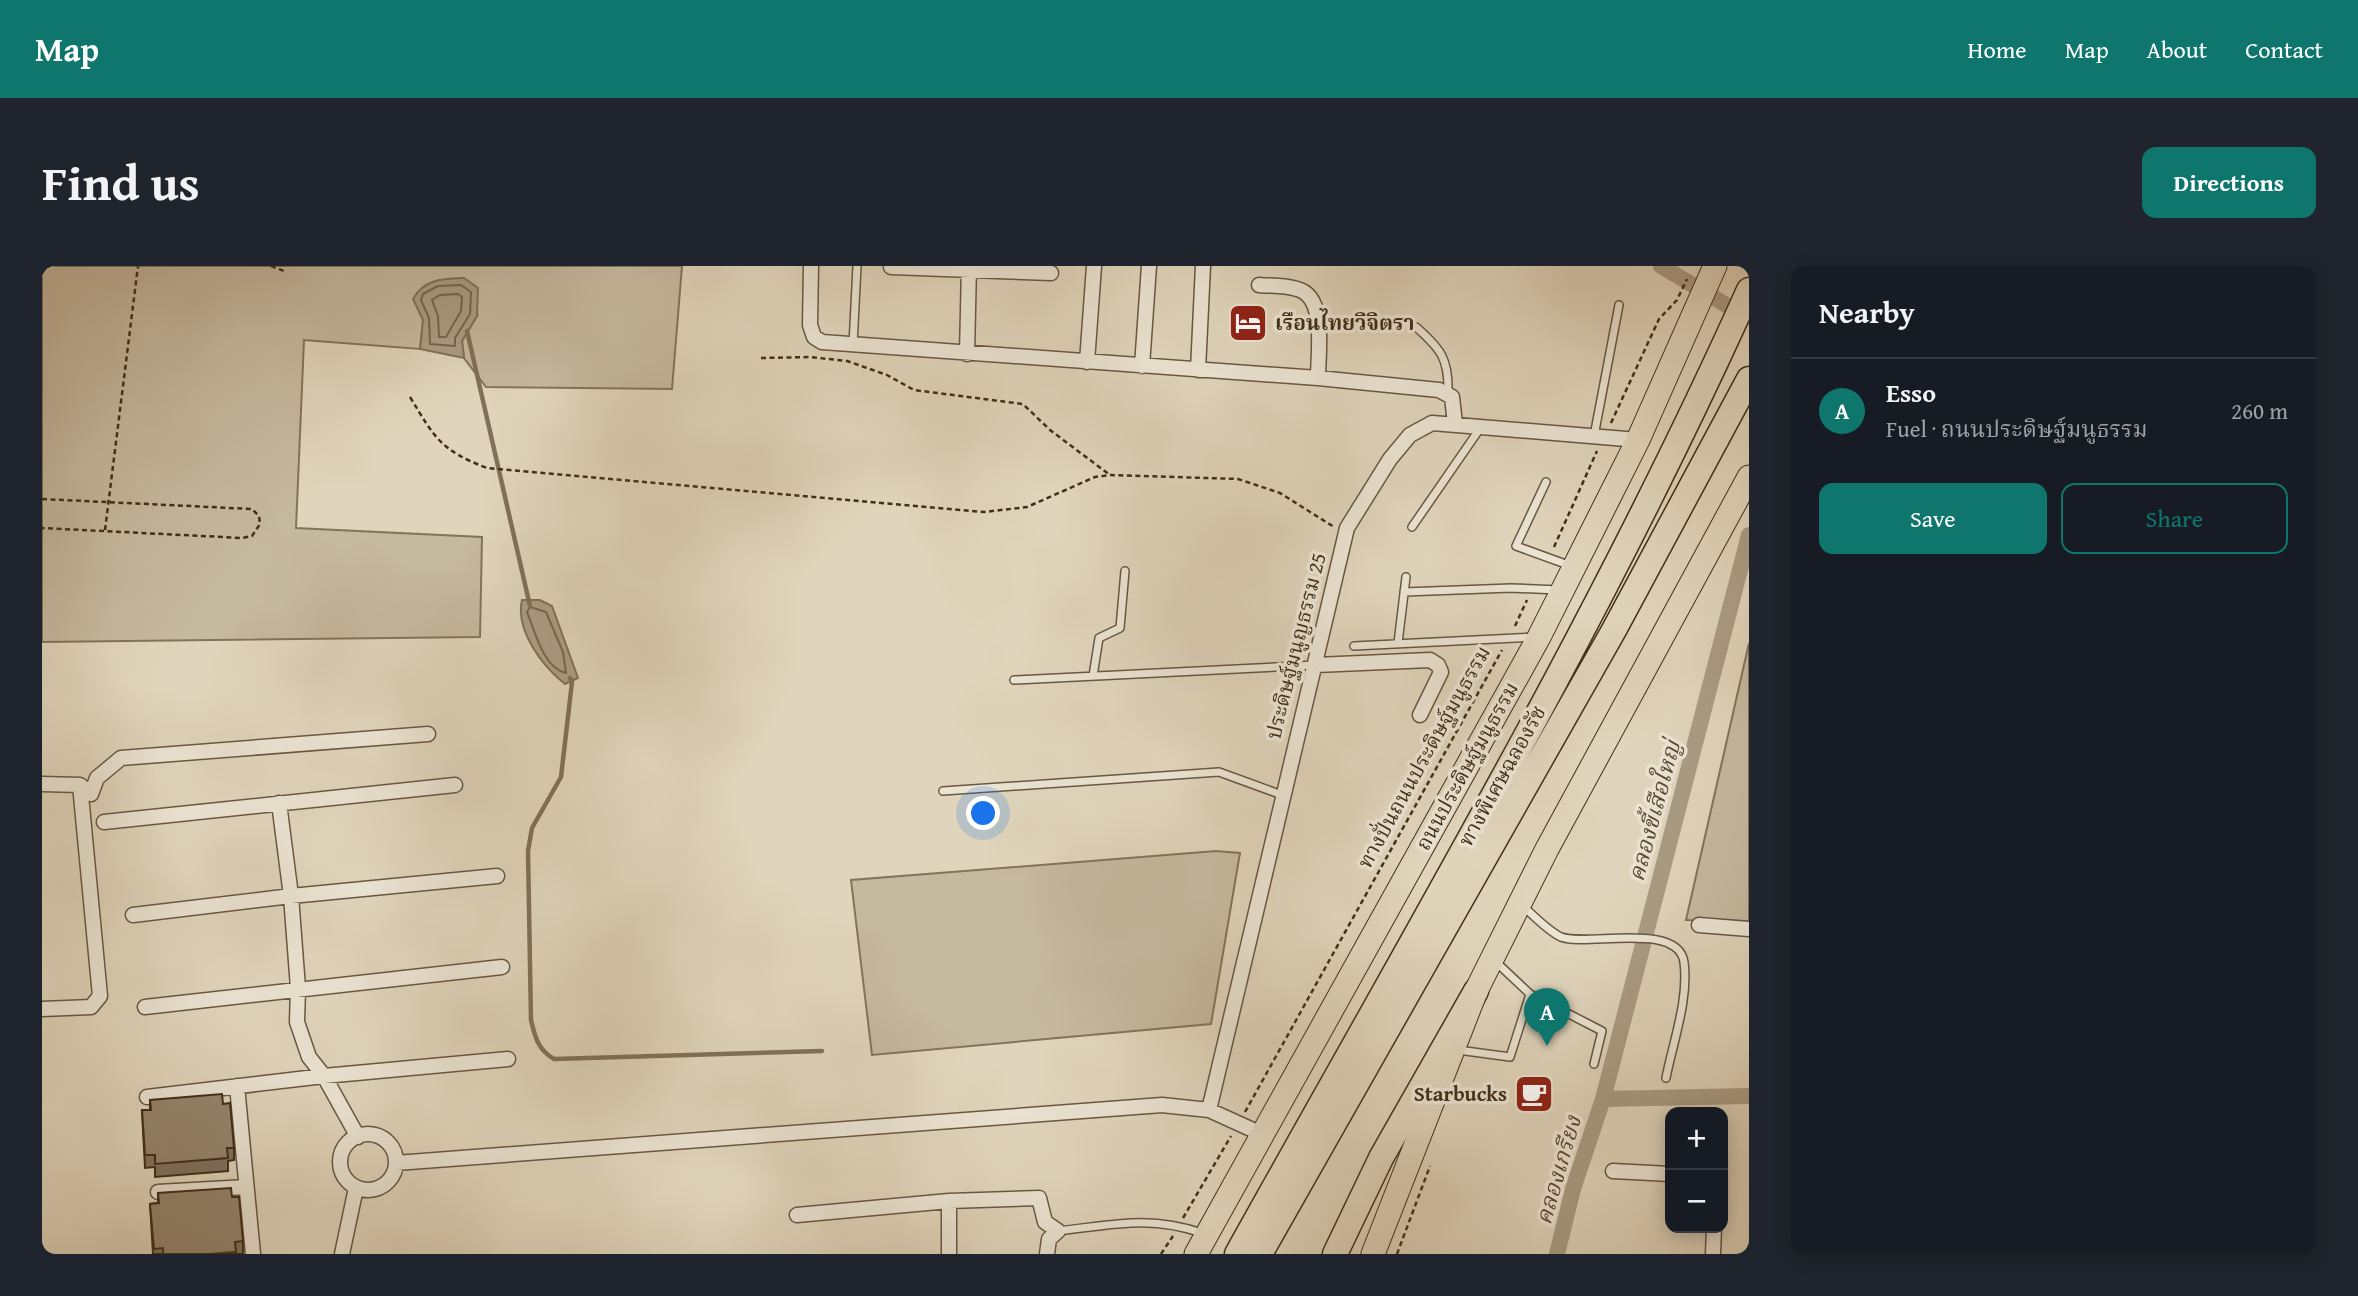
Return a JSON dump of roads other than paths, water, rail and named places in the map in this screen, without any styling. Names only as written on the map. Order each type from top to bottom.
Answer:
[{"type":"highway","name":"ทางพิเศษฉลองรัช","points":[[1237,1254],[1504,774],[1650,503],[1749,289]]},
{"type":"highway","name":"ทางพิเศษฉลองรัช","points":[[1260,1254],[1614,630],[1749,379]]},
{"type":"highway","points":[[1335,1254],[1381,1158],[1476,991]]},
{"type":"main road","name":"ถนนประดิษฐ์มนูธรรม","points":[[1201,1244],[1264,1135],[1575,568],[1638,440],[1687,302],[1706,270]]},
{"type":"main road","points":[[1373,1254],[1476,991],[1749,478]]},
{"type":"street","points":[[811,266],[810,325],[814,337],[822,342],[1318,378],[1448,393],[1454,402],[1455,424]]},
{"type":"street","points":[[1087,362],[1094,266]]},
{"type":"street","points":[[1142,366],[1149,266]]},
{"type":"street","points":[[1198,370],[1203,266]]},
{"type":"street","points":[[891,267],[1051,273]]},
{"type":"street","points":[[967,354],[969,268]]},
{"type":"street","points":[[1259,285],[1298,289],[1311,295],[1317,305],[1318,378]]},
{"type":"street","name":"ประดิษฐ์มนูญธรรม 25","points":[[1209,1110],[1346,534],[1361,503],[1410,435],[1432,423],[1638,440]]},
{"type":"street","points":[[1316,665],[1430,660],[1438,665],[1441,672],[1420,715]]},
{"type":"street","points":[[42,1009],[91,1007],[100,996],[86,790],[121,758],[428,734]]},
{"type":"street","points":[[42,784],[86,790]]},
{"type":"street","points":[[104,822],[455,785]]},
{"type":"street","points":[[279,803],[291,895],[298,988],[297,1022],[309,1057],[324,1076],[358,1137]]},
{"type":"street","points":[[133,915],[291,895],[497,876]]},
{"type":"street","points":[[1699,925],[1749,929]]},
{"type":"street","points":[[145,1007],[502,967]]},
{"type":"street","points":[[147,1097],[324,1076],[508,1059]]},
{"type":"street","points":[[237,1086],[253,1254]]},
{"type":"street","points":[[396,1163],[1162,1105],[1209,1110],[1264,1135]]},
{"type":"street","points":[[376,1136],[391,1146],[396,1163],[394,1172],[383,1186],[365,1190],[356,1188],[343,1175],[340,1166],[344,1148],[358,1137],[376,1136]]},
{"type":"street","points":[[1613,1171],[1665,1174]]},
{"type":"street","points":[[158,1192],[246,1187]]},
{"type":"street","points":[[342,1254],[356,1188]]},
{"type":"street","points":[[797,1215],[949,1201],[1039,1198],[1045,1222],[1058,1231],[1049,1239],[1047,1254]]},
{"type":"street","points":[[949,1201],[950,1254]]},
{"type":"street","points":[[1713,1254],[1714,1233]]},
{"type":"lane","points":[[853,345],[857,266]]},
{"type":"lane","points":[[1599,437],[1619,305]]},
{"type":"lane","points":[[1416,327],[1445,358],[1449,368],[1448,393]]},
{"type":"lane","points":[[1412,527],[1480,427]]},
{"type":"lane","points":[[1546,482],[1516,546],[1575,568]]},
{"type":"lane","points":[[1093,676],[1099,638],[1120,628],[1125,570]]},
{"type":"lane","points":[[1398,643],[1406,577]]},
{"type":"lane","points":[[1404,592],[1534,587],[1563,590]]},
{"type":"lane","points":[[1354,646],[1539,637]]},
{"type":"lane","points":[[1014,680],[1316,665]]},
{"type":"lane","points":[[943,791],[1219,772],[1282,795]]},
{"type":"lane","points":[[1520,904],[1561,937],[1599,939],[1628,936],[1670,945],[1684,958],[1685,981],[1666,1078]]},
{"type":"lane","points":[[1493,959],[1530,994],[1602,1031],[1594,1064]]},
{"type":"lane","points":[[1455,1049],[1510,1057],[1530,994]]},
{"type":"lane","points":[[1058,1231],[1144,1222],[1179,1226],[1201,1244]]},
{"type":"water","points":[[464,278],[478,288],[477,316],[462,341],[464,358],[420,349],[423,320],[413,299],[417,292],[428,284],[441,280]]},
{"type":"water","points":[[522,600],[540,600],[552,606],[578,678],[565,684],[539,657],[526,635],[521,611]]},
{"type":"waterway","points":[[1661,266],[1746,317]]},
{"type":"waterway","points":[[467,331],[530,606]]},
{"type":"waterway","name":"คลองขี้เสือใหญ่","points":[[1557,1254],[1573,1189],[1603,1099],[1749,535]]},
{"type":"waterway","points":[[570,678],[572,682],[561,777],[532,828],[528,851],[531,1020],[541,1047],[554,1059],[822,1051]]},
{"type":"waterway","points":[[1603,1099],[1749,1096]]},
{"type":"place","name":"เรือนไทยวิจิตรา","points":[[1248,323]]},
{"type":"place","name":"Esso","points":[[1547,1046]]},
{"type":"place","name":"Starbucks","points":[[1534,1094]]},
{"type":"water label","name":"คลองเกรียง","points":[[1558,1170]]}]
